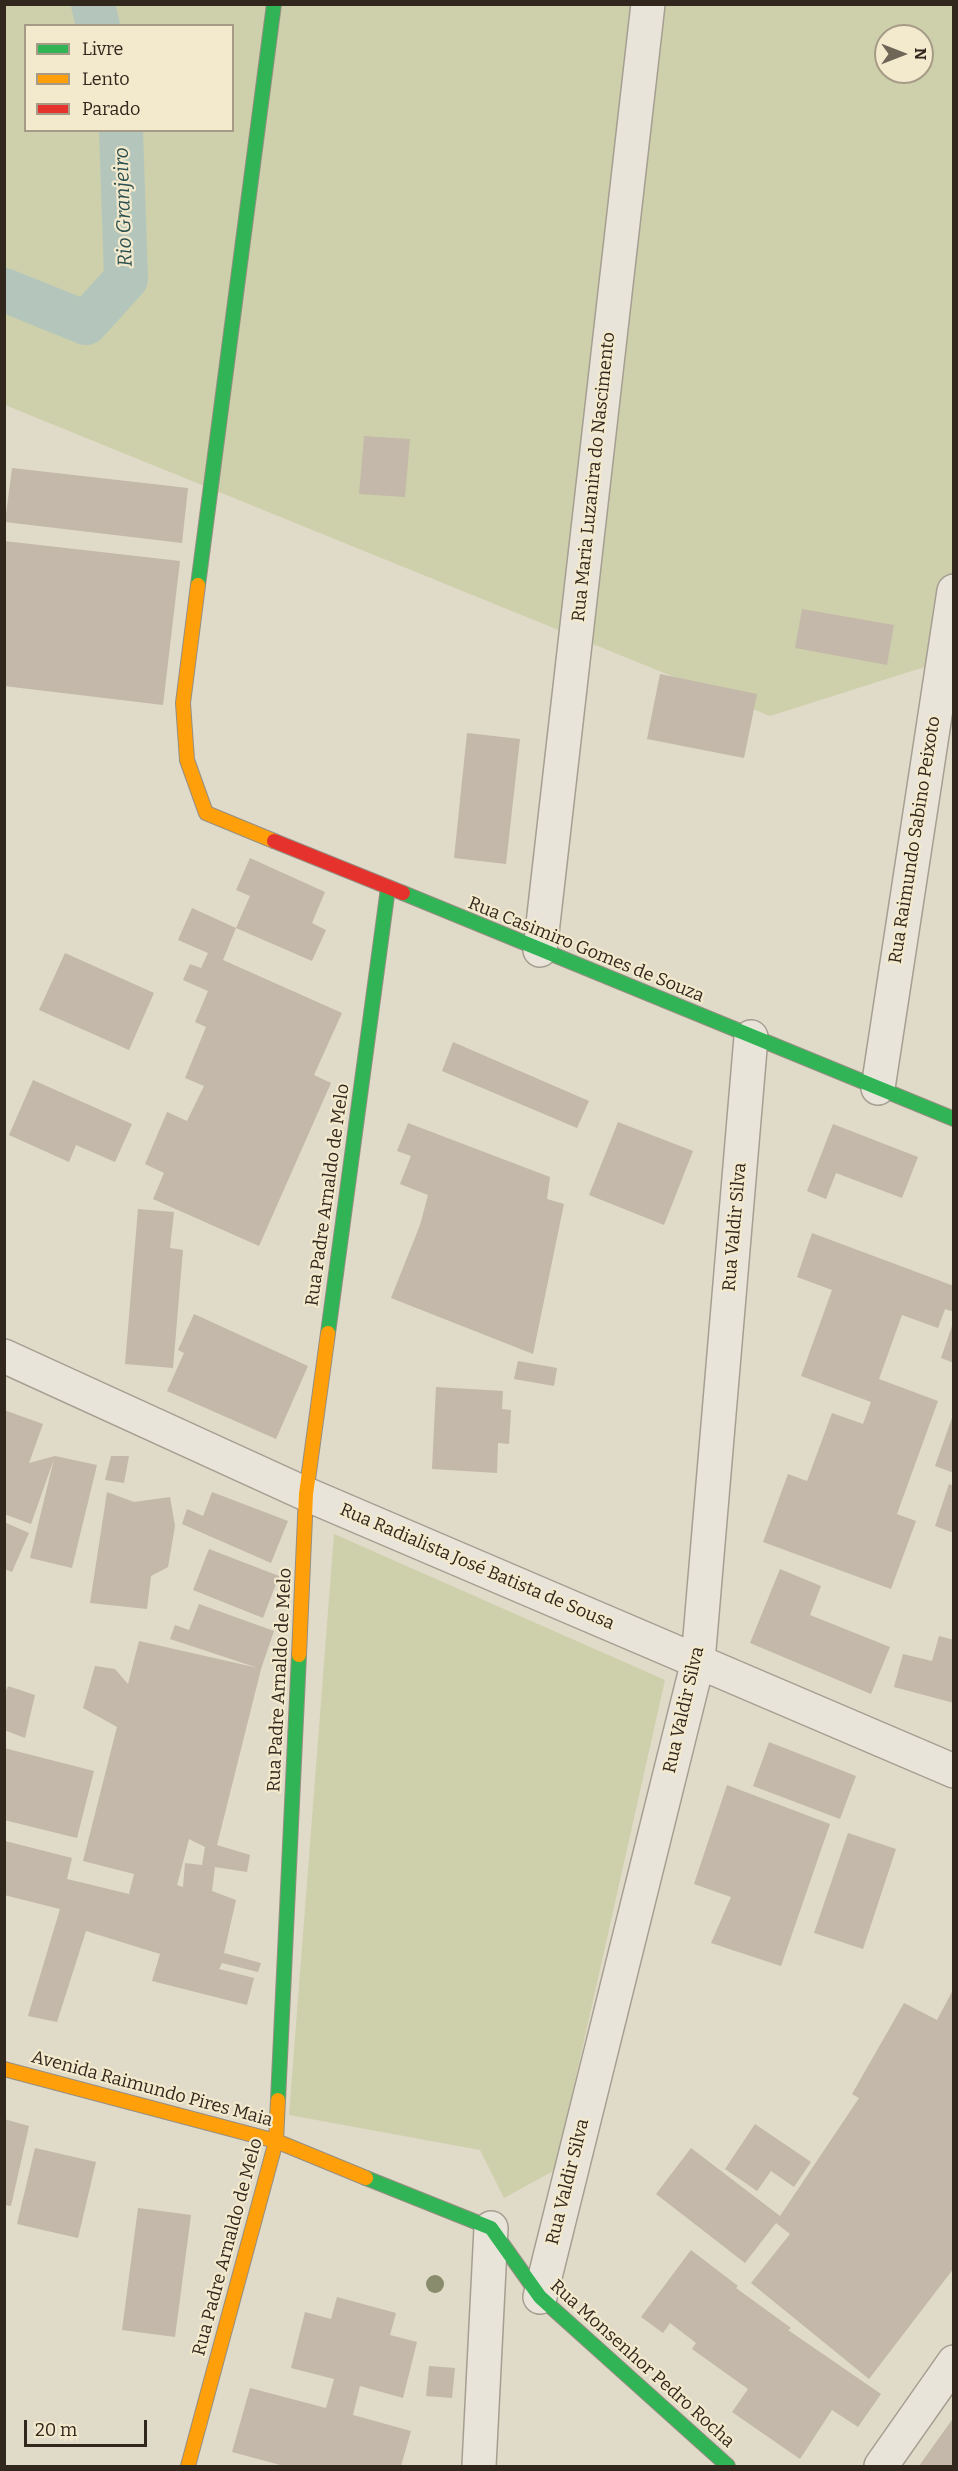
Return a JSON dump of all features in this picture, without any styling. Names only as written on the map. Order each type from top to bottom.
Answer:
[{"type":"street","name":"Rua Casimiro Gomes de Souza","points":[[274,4],[183,704],[187,760],[206,813],[954,1119]]},
{"type":"street","name":"Rua Maria Luzanira do Nascimento","points":[[540,950],[648,4]]},
{"type":"street","name":"Rua Raimundo Sabino Peixoto","points":[[878,1088],[954,591]]},
{"type":"street","name":"Rua Padre Arnaldo de Melo","points":[[188,2466],[276,2141],[306,1494],[388,888]]},
{"type":"street","name":"Rua Valdir Silva","points":[[540,2297],[698,1661],[751,1037]]},
{"type":"street","name":"Rua Radialista José Batista de Sousa","points":[[4,1356],[306,1494],[954,1771]]},
{"type":"street","name":"Avenida Raimundo Pires Maia","points":[[4,2069],[276,2141],[491,2228]]},
{"type":"street","name":"Rua Monsenhor Pedro Rocha","points":[[491,2228],[540,2297],[728,2466]]},
{"type":"street","points":[[479,2466],[491,2228]]},
{"type":"street","points":[[880,2466],[954,2362]]},
{"type":"green space","points":[[4,5],[953,5],[953,658],[770,716],[5,405]]},
{"type":"green space","points":[[334,1534],[665,1680],[555,2170],[504,2198],[480,2150],[289,2115]]},
{"type":"building","points":[[364,436],[410,439],[405,497],[359,494]]},
{"type":"building","points":[[12,468],[188,488],[182,543],[5,522]]},
{"type":"building","points":[[4,541],[180,561],[163,705],[4,686]]},
{"type":"building","points":[[802,609],[894,625],[887,665],[795,648]]},
{"type":"building","points":[[660,674],[757,694],[744,758],[647,739]]},
{"type":"building","points":[[467,733],[520,739],[506,864],[454,858]]},
{"type":"building","points":[[250,858],[325,892],[312,923],[326,930],[312,961],[236,928],[250,896],[236,890]]},
{"type":"building","points":[[192,908],[236,928],[223,960],[342,1013],[314,1075],[331,1083],[259,1246],[153,1199],[164,1173],[145,1164],[167,1112],[187,1121],[204,1086],[185,1078],[206,1027],[195,1022],[208,991],[183,980],[190,964],[201,968],[208,953],[178,940]]},
{"type":"building","points":[[65,953],[154,993],[129,1050],[39,1010]]},
{"type":"building","points":[[453,1042],[589,1101],[577,1128],[442,1071]]},
{"type":"building","points":[[33,1080],[132,1124],[115,1162],[76,1145],[69,1162],[9,1135]]},
{"type":"building","points":[[618,1122],[693,1151],[664,1225],[589,1195]]},
{"type":"building","points":[[408,1123],[550,1177],[547,1199],[564,1204],[533,1354],[391,1298],[420,1225],[428,1195],[400,1184],[411,1156],[397,1151]]},
{"type":"building","points":[[833,1124],[918,1157],[902,1198],[836,1173],[826,1199],[807,1191]]},
{"type":"building","points":[[138,1209],[174,1212],[170,1248],[183,1250],[173,1368],[125,1364]]},
{"type":"building","points":[[812,1233],[954,1286],[954,1312],[945,1309],[938,1328],[902,1315],[879,1379],[938,1401],[897,1514],[916,1521],[891,1589],[763,1542],[788,1474],[807,1481],[832,1413],[863,1424],[871,1402],[801,1376],[832,1290],[797,1277]]},
{"type":"building","points":[[194,1314],[308,1366],[276,1439],[167,1391],[184,1353],[178,1350]]},
{"type":"building","points":[[954,1323],[954,1363],[941,1358]]},
{"type":"building","points":[[518,1361],[557,1368],[554,1386],[514,1379]]},
{"type":"building","points":[[436,1387],[503,1391],[502,1409],[511,1410],[509,1444],[498,1443],[497,1473],[432,1469]]},
{"type":"building","points":[[4,1410],[43,1424],[29,1463],[55,1456],[97,1465],[72,1568],[30,1558],[54,1459],[31,1524],[4,1514]]},
{"type":"building","points":[[954,1415],[954,1473],[935,1466]]},
{"type":"building","points":[[111,1456],[129,1456],[124,1483],[105,1480]]},
{"type":"building","points":[[949,1484],[954,1486],[954,1533],[935,1526]]},
{"type":"building","points":[[107,1492],[134,1502],[170,1497],[175,1526],[168,1567],[151,1576],[147,1609],[90,1603]]},
{"type":"building","points":[[212,1492],[288,1521],[271,1563],[182,1524],[187,1509],[203,1516]]},
{"type":"building","points":[[4,1522],[29,1533],[12,1572],[4,1569]]},
{"type":"building","points":[[209,1549],[279,1576],[263,1618],[193,1590]]},
{"type":"building","points":[[780,1569],[821,1586],[810,1615],[890,1647],[871,1694],[750,1643]]},
{"type":"building","points":[[199,1604],[274,1631],[261,1669],[217,1845],[250,1855],[247,1872],[215,1867],[212,1891],[236,1900],[224,1953],[261,1963],[258,1972],[222,1963],[219,1969],[254,1978],[247,2005],[152,1981],[160,1954],[86,1931],[57,2022],[28,2016],[60,1909],[4,1895],[5,1841],[72,1858],[67,1879],[129,1894],[134,1874],[83,1861],[117,1727],[83,1708],[95,1666],[115,1669],[128,1684],[139,1641],[258,1668],[170,1639],[175,1625],[189,1630]],"holes":[[[189,1839],[205,1847],[202,1865],[185,1863],[183,1887],[177,1885]]]},
{"type":"building","points":[[939,1636],[954,1640],[954,1703],[894,1687],[903,1654],[932,1661]]},
{"type":"building","points":[[8,1686],[35,1695],[25,1738],[4,1730],[4,1695]]},
{"type":"building","points":[[769,1742],[856,1776],[840,1819],[753,1786]]},
{"type":"building","points":[[4,1748],[94,1771],[77,1838],[4,1820]]},
{"type":"building","points":[[727,1785],[830,1824],[781,1966],[711,1943],[731,1897],[694,1884]]},
{"type":"building","points":[[848,1833],[896,1849],[863,1949],[814,1933]]},
{"type":"building","points":[[954,1988],[954,2268],[869,2379],[751,2283],[790,2234],[776,2223],[745,2263],[656,2194],[691,2148],[780,2216],[859,2098],[852,2094],[904,2003],[937,2020]]},
{"type":"building","points":[[4,2119],[29,2126],[11,2206],[4,2205]]},
{"type":"building","points":[[755,2124],[811,2162],[794,2187],[771,2171],[757,2191],[725,2169]]},
{"type":"building","points":[[35,2148],[96,2162],[78,2238],[17,2224]]},
{"type":"building","points":[[138,2208],[191,2215],[175,2337],[122,2330]]},
{"type":"building","points":[[691,2250],[738,2286],[736,2288],[791,2328],[788,2330],[881,2394],[858,2427],[832,2410],[800,2459],[732,2412],[748,2389],[692,2349],[696,2343],[670,2323],[663,2333],[641,2317]]},
{"type":"building","points":[[337,2297],[396,2313],[390,2335],[417,2342],[403,2398],[360,2386],[353,2415],[411,2431],[401,2466],[284,2466],[232,2452],[250,2388],[326,2408],[334,2379],[291,2368],[305,2312],[331,2319]]},
{"type":"building","points":[[429,2366],[455,2368],[452,2398],[426,2396]]},
{"type":"building","points":[[954,2417],[954,2466],[919,2466]]},
{"type":"waterway","name":"Rio Granjeiro","points":[[93,4],[98,24]]},
{"type":"waterway","name":"Rio Granjeiro","points":[[4,290],[86,323],[126,279],[121,132]]},
{"type":"traffic: fast","points":[[198,585],[274,4]]},
{"type":"traffic: fast","points":[[328,1333],[388,888]]},
{"type":"traffic: fast","points":[[403,893],[954,1119]]},
{"type":"traffic: fast","points":[[278,2100],[299,1655]]},
{"type":"traffic: fast","points":[[366,2178],[491,2228],[540,2297],[728,2466]]},
{"type":"traffic: slow","points":[[198,585],[183,703],[187,760],[206,813],[274,841]]},
{"type":"traffic: slow","points":[[299,1655],[306,1494],[328,1333]]},
{"type":"traffic: slow","points":[[4,2069],[276,2141],[366,2178]]},
{"type":"traffic: slow","points":[[188,2466],[276,2141],[278,2100]]},
{"type":"traffic: jam","points":[[274,841],[403,893]]}]
